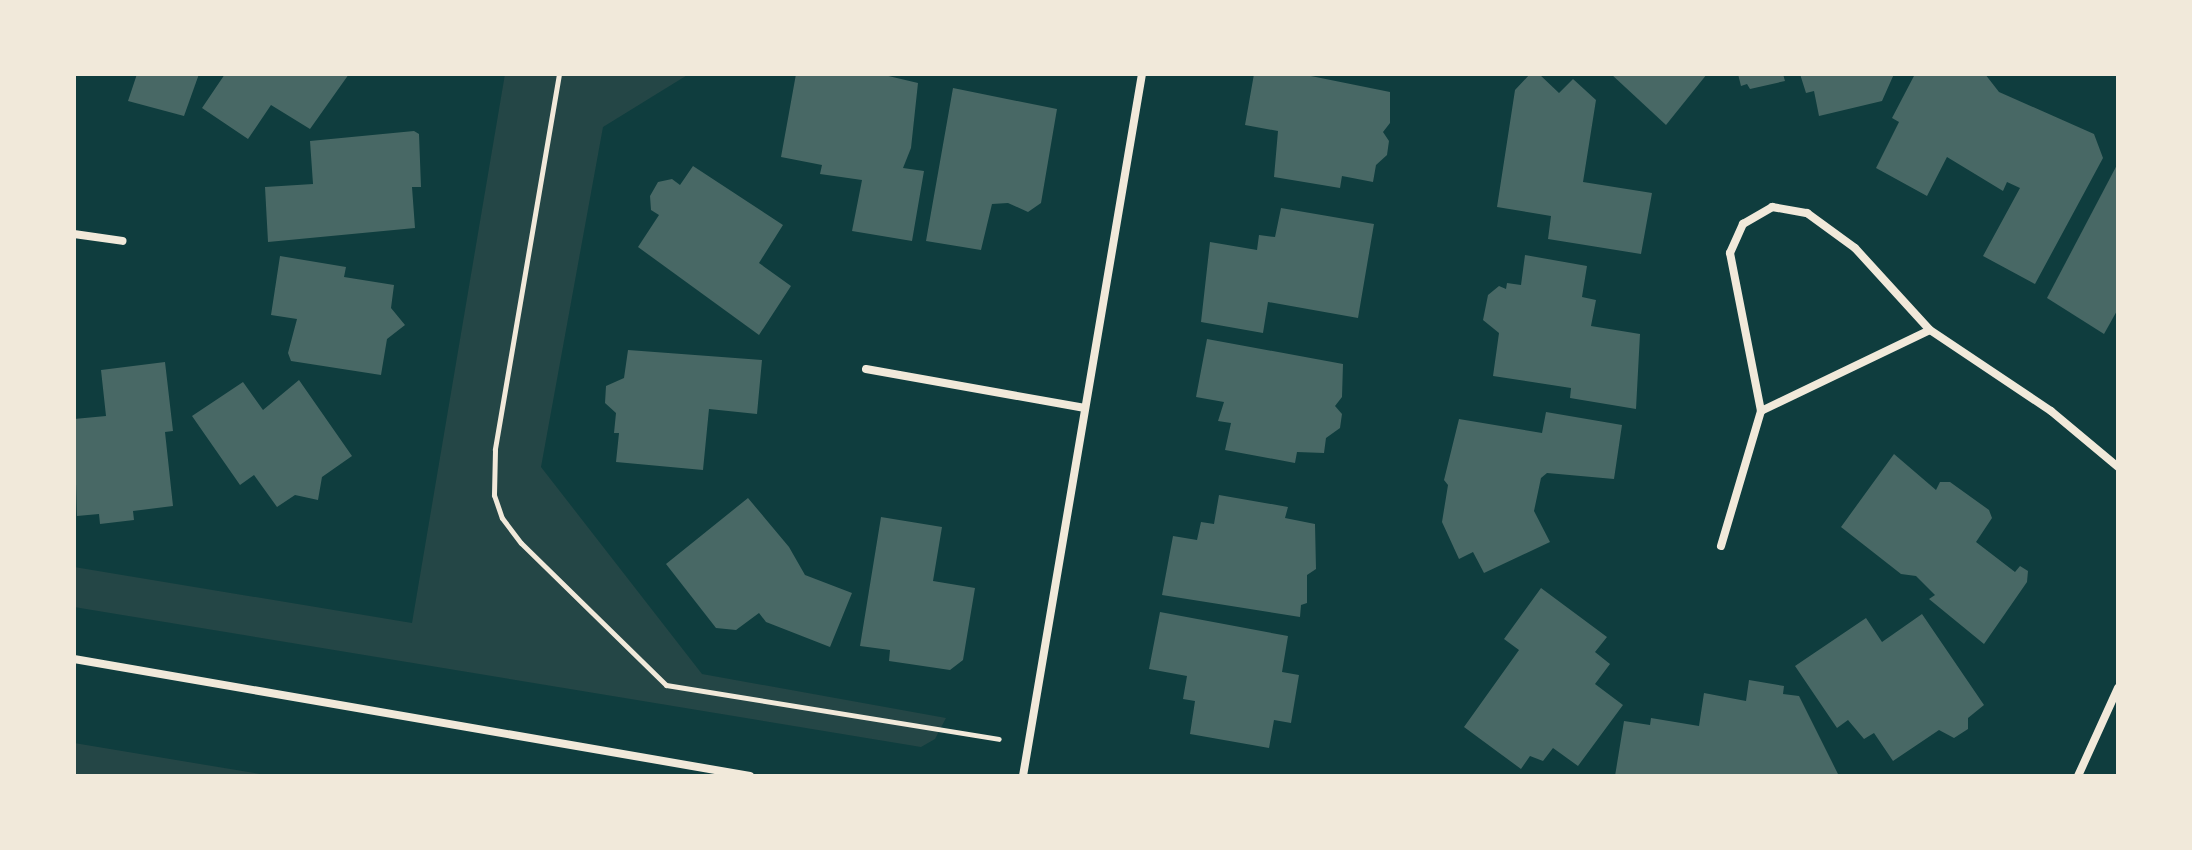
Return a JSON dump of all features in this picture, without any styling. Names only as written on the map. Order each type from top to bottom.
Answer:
[{"type":"street","points":[[1023,776],[1142,74]]},
{"type":"street","points":[[1721,546],[1761,411],[1730,253],[1734,238],[1755,214],[1772,207],[1807,213],[1855,248],[1930,330],[2051,411],[2118,467]]},
{"type":"street","points":[[74,234],[123,241]]},
{"type":"street","points":[[1761,411],[1930,330]]},
{"type":"street","points":[[866,369],[1084,408]]},
{"type":"street","points":[[74,659],[750,776]]},
{"type":"street","points":[[2078,776],[2118,688]]},
{"type":"path","points":[[559,74],[495,450],[494,495],[502,518],[521,543],[666,685],[1029,744]]},
{"type":"shaded area","points":[[505,74],[689,74],[603,127],[541,467],[702,674],[946,718],[935,739],[921,747],[74,607],[74,567],[412,623]]},
{"type":"shaded area","points":[[74,743],[272,776],[74,776]]},
{"type":"building","points":[[137,74],[199,74],[184,116],[128,101]]},
{"type":"building","points":[[225,74],[349,74],[310,129],[271,105],[248,139],[202,108]]},
{"type":"building","points":[[796,74],[880,74],[918,83],[911,148],[903,168],[924,171],[912,241],[852,231],[862,180],[820,174],[822,165],[781,157]]},
{"type":"building","points":[[1254,74],[1301,74],[1390,92],[1390,123],[1383,132],[1389,141],[1387,155],[1376,165],[1373,182],[1342,176],[1340,188],[1274,177],[1278,131],[1245,125]]},
{"type":"building","points":[[1530,74],[1539,74],[1559,93],[1573,79],[1596,100],[1583,182],[1652,193],[1641,254],[1548,239],[1551,216],[1497,207],[1515,90]]},
{"type":"building","points":[[1611,74],[1707,74],[1666,125]]},
{"type":"building","points":[[1738,74],[1783,74],[1785,81],[1750,89],[1747,84],[1741,86]]},
{"type":"building","points":[[1800,74],[1894,74],[1882,101],[1819,116],[1814,91],[1806,93]]},
{"type":"building","points":[[1915,74],[1985,74],[1999,92],[2094,134],[2103,158],[2035,284],[1983,256],[2020,188],[2007,182],[2003,191],[1947,157],[1927,196],[1876,168],[1899,122],[1892,118]]},
{"type":"building","points":[[953,88],[1057,109],[1041,203],[1028,212],[1008,203],[992,204],[981,250],[926,241]]},
{"type":"building","points":[[414,131],[419,134],[421,187],[412,187],[415,228],[268,242],[265,187],[313,184],[310,141]]},
{"type":"building","points":[[2118,163],[2118,309],[2104,334],[2047,298]]},
{"type":"building","points":[[693,166],[783,225],[759,263],[791,286],[759,335],[638,247],[659,215],[651,210],[650,196],[658,182],[672,179],[680,185]]},
{"type":"building","points":[[1281,208],[1374,224],[1358,318],[1268,302],[1263,333],[1201,322],[1210,242],[1257,250],[1259,235],[1275,237]]},
{"type":"building","points":[[1525,255],[1587,266],[1582,297],[1596,300],[1591,326],[1640,334],[1636,409],[1570,398],[1571,388],[1493,376],[1499,333],[1483,320],[1488,295],[1499,286],[1506,289],[1507,283],[1521,285]]},
{"type":"building","points":[[280,256],[346,267],[344,277],[394,285],[391,308],[405,325],[387,339],[381,375],[291,361],[288,353],[297,319],[271,315]]},
{"type":"building","points":[[1207,339],[1343,364],[1342,397],[1335,406],[1342,414],[1340,428],[1326,438],[1324,453],[1297,452],[1295,463],[1225,450],[1231,423],[1218,421],[1224,402],[1196,397]]},
{"type":"building","points":[[628,350],[762,360],[757,414],[709,409],[703,470],[616,462],[619,433],[614,433],[616,413],[605,403],[606,386],[624,378]]},
{"type":"building","points":[[165,362],[173,431],[165,432],[173,506],[133,511],[134,520],[100,524],[99,514],[77,516],[74,419],[106,416],[101,370]]},
{"type":"building","points":[[299,380],[352,456],[322,477],[318,500],[295,495],[277,507],[254,475],[240,485],[192,416],[243,382],[263,410]]},
{"type":"building","points":[[1546,412],[1622,425],[1614,479],[1547,473],[1541,478],[1534,511],[1550,542],[1484,573],[1473,552],[1459,559],[1442,522],[1448,485],[1444,480],[1459,419],[1542,433]]},
{"type":"building","points":[[1894,454],[1936,490],[1940,482],[1950,482],[1989,510],[1992,518],[1976,542],[2015,572],[2020,566],[2028,571],[2027,582],[1984,644],[1929,599],[1935,595],[1916,576],[1901,574],[1841,527]]},
{"type":"building","points":[[1219,495],[1288,507],[1285,518],[1315,524],[1316,569],[1307,575],[1307,603],[1301,605],[1300,617],[1162,595],[1173,536],[1197,540],[1201,522],[1214,524]]},
{"type":"building","points":[[748,498],[789,547],[805,575],[852,593],[830,647],[766,622],[759,613],[736,630],[716,628],[666,564]]},
{"type":"building","points":[[881,517],[942,527],[933,581],[975,588],[963,660],[950,670],[889,661],[890,650],[860,646]]},
{"type":"building","points":[[1541,588],[1607,637],[1595,652],[1610,664],[1595,684],[1623,705],[1578,766],[1553,748],[1543,761],[1530,756],[1521,769],[1464,727],[1519,650],[1504,639]]},
{"type":"building","points":[[1160,612],[1288,636],[1282,672],[1299,675],[1291,723],[1274,720],[1269,748],[1190,734],[1195,701],[1183,699],[1187,676],[1149,669]]},
{"type":"building","points":[[1922,614],[1984,705],[1968,718],[1968,729],[1954,738],[1939,730],[1893,761],[1874,733],[1864,739],[1848,720],[1837,728],[1795,666],[1866,618],[1882,642]]},
{"type":"building","points":[[1749,680],[1784,686],[1783,694],[1799,696],[1839,776],[1615,776],[1624,721],[1650,725],[1651,718],[1699,726],[1704,693],[1746,701]]}]
